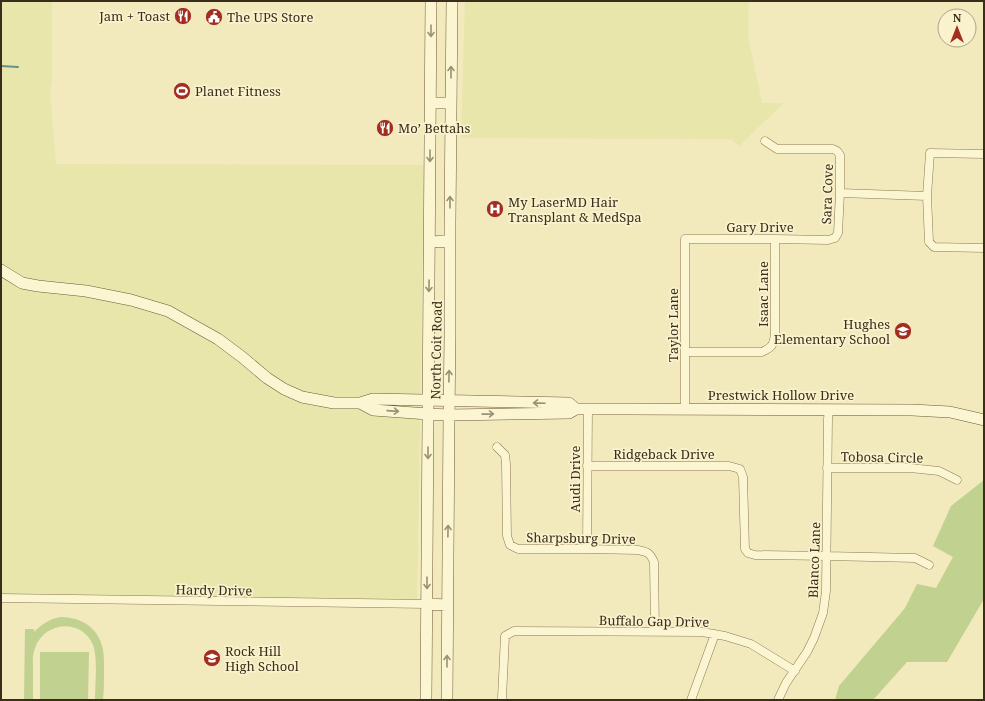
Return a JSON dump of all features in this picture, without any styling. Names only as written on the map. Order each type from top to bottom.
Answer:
[{"type":"main road","name":"North Coit Road","points":[[426,700],[431,1]]},
{"type":"main road","name":"North Coit Road","points":[[447,700],[452,1]]},
{"type":"main road","points":[[430,103],[451,103]]},
{"type":"main road","points":[[429,242],[450,241]]},
{"type":"main road","name":"Prestwick Hollow Drive","points":[[1,270],[22,283],[49,288],[86,291],[131,300],[168,311],[218,339],[242,356],[267,378],[284,389],[302,397],[334,403],[360,404],[373,399],[569,404],[576,409]]},
{"type":"main road","name":"Prestwick Hollow Drive","points":[[360,404],[372,410],[449,415],[569,413],[576,409],[588,408],[685,410],[919,410],[950,412],[984,420]]},
{"type":"main road","points":[[427,604],[448,605]]},
{"type":"street","name":"Sara Cove","points":[[765,141],[777,149],[833,149],[840,155],[839,229],[835,238]]},
{"type":"street","points":[[984,154],[930,153],[927,196],[929,242],[931,245],[934,247],[984,248]]},
{"type":"street","points":[[840,193],[927,196]]},
{"type":"street","name":"Gary Drive","points":[[685,240],[828,240],[835,238]]},
{"type":"street","name":"Isaac Lane","points":[[685,352],[762,352],[770,348],[773,344],[775,335],[775,239]]},
{"type":"street","name":"Taylor Lane","points":[[685,240],[685,410]]},
{"type":"street","name":"Audi Drive","points":[[587,549],[588,408]]},
{"type":"street","name":"Blanco Lane","points":[[778,700],[786,683],[807,652],[824,613],[826,591],[829,410]]},
{"type":"street","name":"Sharpsburg Drive","points":[[497,447],[505,454],[507,536],[510,545],[518,549],[638,550],[651,554],[654,562],[655,631]]},
{"type":"street","name":"Ridgeback Drive","points":[[587,466],[729,466],[740,469],[743,477],[745,549],[748,553],[756,555],[826,556]]},
{"type":"street","name":"Tobosa Circle","points":[[827,468],[910,468],[939,471],[957,480]]},
{"type":"street","points":[[826,556],[915,558],[929,565]]},
{"type":"street","name":"Hardy Drive","points":[[1,598],[427,604]]},
{"type":"street","name":"Buffalo Gap Drive","points":[[503,700],[505,636],[514,632],[702,632],[725,636],[751,644],[795,671]]},
{"type":"street","points":[[691,700],[715,634]]},
{"type":"shaded area","points":[[1,1],[52,1],[52,82],[50,92],[56,164],[424,165],[417,606],[1,598]]},
{"type":"shaded area","points":[[465,1],[749,1],[748,36],[762,103],[784,103],[739,146],[731,139],[461,138]]},
{"type":"green space","points":[[984,480],[984,599],[947,662],[907,662],[873,700],[835,700],[839,686],[905,608],[917,584],[936,588],[953,557],[933,546],[951,506]]},
{"type":"green space","points":[[60,617],[75,619],[88,625],[98,636],[104,655],[103,700],[95,700],[96,664],[93,645],[88,636],[81,630],[63,626],[46,632],[35,648],[33,656],[33,700],[24,700],[25,629],[34,629],[34,632],[46,622]]},
{"type":"green space","points":[[40,652],[89,652],[88,700],[40,700]]},
{"type":"waterway","points":[[1,66],[18,67]]},
{"type":"place","name":"Jam + Toast","points":[[183,16]]},
{"type":"place","name":"The UPS Store","points":[[214,17]]},
{"type":"place","name":"Planet Fitness","points":[[182,91]]},
{"type":"place","name":"Mo’ Bettahs","points":[[385,128]]},
{"type":"place","name":"My LaserMD Hair Transplant & MedSpa","points":[[495,209]]},
{"type":"place","name":"Hughes Elementary School","points":[[903,331]]},
{"type":"place","name":"Rock Hill High School","points":[[212,658]]}]
